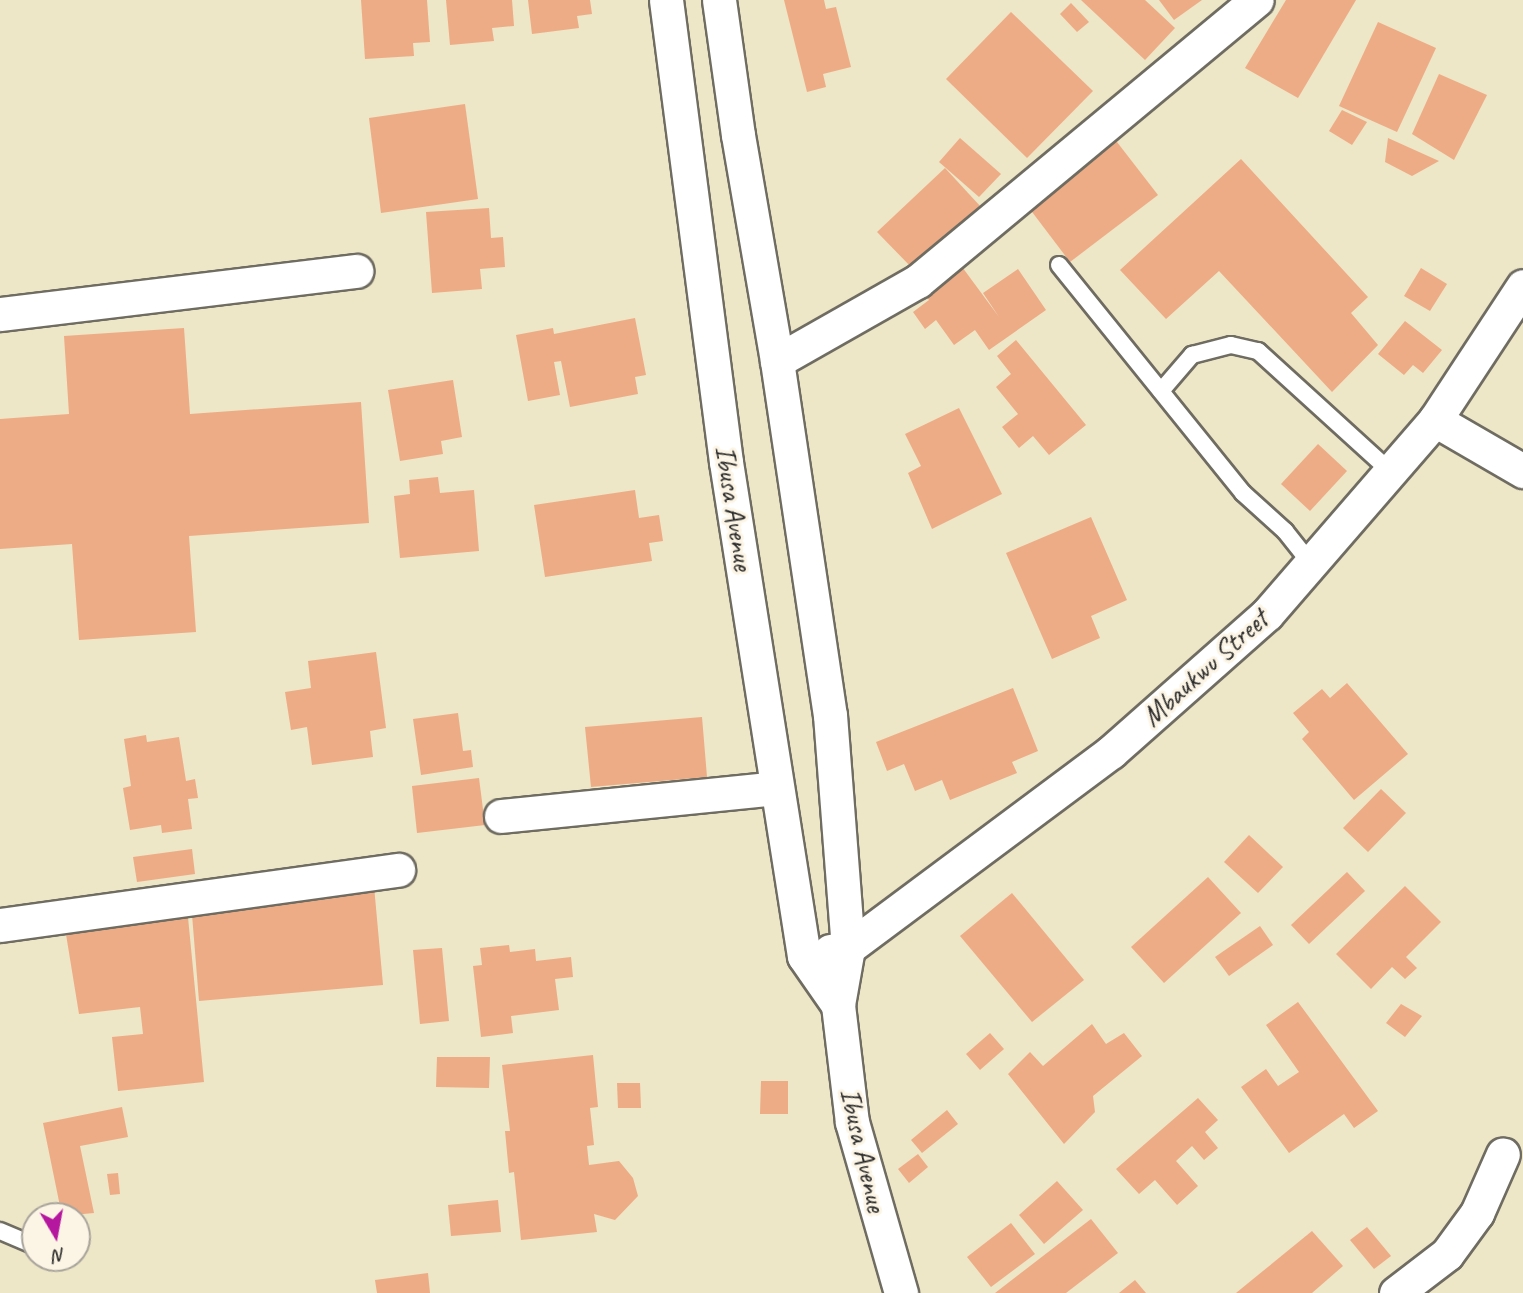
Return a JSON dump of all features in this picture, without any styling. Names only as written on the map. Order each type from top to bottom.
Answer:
[{"type":"street","name":"Ibusa Avenue","points":[[666,0],[726,462],[803,956],[838,1005]]},
{"type":"street","name":"Ibusa Avenue","points":[[719,0],[738,135],[778,360],[830,715],[848,948],[838,1005],[852,1122],[901,1293]]},
{"type":"street","points":[[778,360],[918,281],[1256,0]]},
{"type":"street","points":[[0,314],[356,271]]},
{"type":"street","name":"Mbaukwu Street","points":[[803,956],[848,948],[1111,752],[1267,614],[1435,420],[1523,286]]},
{"type":"street","points":[[1435,420],[1523,471]]},
{"type":"street","points":[[501,816],[775,788]]},
{"type":"street","points":[[0,925],[398,870]]},
{"type":"street","points":[[1396,1293],[1447,1254],[1477,1213],[1503,1154]]},
{"type":"lane","points":[[1059,265],[1243,493],[1285,531],[1312,565]]},
{"type":"lane","points":[[1161,391],[1192,355],[1231,345],[1258,351],[1391,472]]},
{"type":"building","points":[[361,0],[427,0],[430,42],[413,43],[414,56],[365,59]]},
{"type":"building","points":[[446,0],[512,0],[514,26],[492,28],[494,41],[450,45]]},
{"type":"building","points":[[528,0],[590,0],[592,14],[577,16],[579,28],[532,34]]},
{"type":"building","points":[[784,0],[824,0],[826,9],[836,7],[851,67],[823,74],[826,87],[807,92]]},
{"type":"building","points":[[1081,0],[1145,0],[1175,28],[1145,60]]},
{"type":"building","points":[[1159,0],[1202,0],[1174,20]]},
{"type":"building","points":[[1286,0],[1356,0],[1298,98],[1245,68]]},
{"type":"building","points":[[1071,3],[1089,22],[1077,32],[1060,14]]},
{"type":"building","points":[[1011,12],[1093,91],[1027,158],[946,79]]},
{"type":"building","points":[[1378,22],[1436,48],[1397,132],[1339,106]]},
{"type":"building","points":[[1439,74],[1487,95],[1454,160],[1412,134]]},
{"type":"building","points":[[465,104],[478,199],[381,213],[369,118]]},
{"type":"building","points":[[1342,110],[1367,122],[1352,145],[1329,131]]},
{"type":"building","points":[[1110,133],[1158,195],[1070,262],[1023,200]]},
{"type":"building","points":[[960,138],[1001,174],[979,197],[939,162]]},
{"type":"building","points":[[1388,138],[1439,161],[1412,176],[1385,162]]},
{"type":"building","points":[[1241,159],[1368,297],[1351,313],[1378,345],[1332,392],[1219,271],[1166,319],[1120,270]]},
{"type":"building","points":[[945,168],[981,207],[914,270],[877,232]]},
{"type":"building","points":[[489,208],[491,238],[503,237],[505,267],[480,269],[482,289],[432,293],[426,212]]},
{"type":"building","points":[[954,256],[999,317],[983,293],[1018,269],[1046,310],[989,350],[975,330],[954,345],[936,320],[925,329],[913,312],[929,300],[917,283]]},
{"type":"building","points":[[1421,268],[1447,284],[1430,311],[1404,296]]},
{"type":"building","points":[[635,318],[646,375],[635,377],[638,394],[570,407],[561,361],[554,362],[560,395],[528,401],[516,335],[553,328],[554,334]]},
{"type":"building","points":[[1405,321],[1442,350],[1423,373],[1413,365],[1404,375],[1378,354]]},
{"type":"building","points":[[184,328],[190,414],[361,402],[369,523],[189,536],[196,632],[79,640],[72,544],[0,549],[0,419],[69,414],[64,336]]},
{"type":"building","points":[[1016,340],[1086,425],[1049,455],[1033,436],[1019,448],[1002,427],[1018,414],[996,387],[1011,374],[997,356]]},
{"type":"building","points":[[453,380],[462,437],[441,441],[443,454],[400,461],[388,390]]},
{"type":"building","points":[[959,408],[1002,494],[932,529],[908,473],[921,466],[905,434]]},
{"type":"building","points":[[1318,444],[1347,471],[1310,511],[1281,484]]},
{"type":"building","points":[[438,477],[440,493],[474,490],[479,551],[400,558],[394,496],[410,494],[409,480]]},
{"type":"building","points":[[635,490],[639,518],[659,515],[663,541],[649,543],[652,561],[545,577],[534,505]]},
{"type":"building","points":[[1091,517],[1127,600],[1091,616],[1100,638],[1052,659],[1006,553]]},
{"type":"building","points":[[376,652],[386,728],[370,731],[373,757],[312,765],[307,727],[291,730],[285,692],[311,688],[308,661]]},
{"type":"building","points":[[1347,683],[1408,754],[1354,800],[1302,739],[1309,732],[1293,713],[1322,689],[1330,698]]},
{"type":"building","points":[[1013,688],[1038,751],[1012,762],[1017,773],[950,800],[942,780],[915,791],[904,764],[887,771],[876,742]]},
{"type":"building","points":[[458,713],[463,751],[471,750],[473,767],[421,775],[413,719]]},
{"type":"building","points":[[702,717],[707,777],[591,787],[585,727]]},
{"type":"building","points":[[146,735],[147,742],[179,737],[186,781],[195,779],[198,798],[188,799],[192,829],[162,833],[161,825],[130,830],[123,788],[131,786],[124,739]]},
{"type":"building","points":[[479,778],[485,825],[417,833],[412,786]]},
{"type":"building","points":[[1381,789],[1406,813],[1368,852],[1343,828]]},
{"type":"building","points":[[1249,835],[1283,867],[1258,893],[1224,862]]},
{"type":"building","points":[[192,849],[195,874],[137,882],[133,857]]},
{"type":"building","points":[[1347,872],[1365,891],[1309,944],[1291,925]]},
{"type":"building","points":[[1208,877],[1241,913],[1164,983],[1131,947]]},
{"type":"building","points":[[374,886],[383,985],[199,1001],[191,902]]},
{"type":"building","points":[[1405,886],[1441,922],[1406,957],[1417,968],[1405,979],[1392,967],[1371,989],[1336,954]]},
{"type":"building","points":[[1012,893],[1084,980],[1032,1022],[960,936]]},
{"type":"building","points":[[187,907],[204,1082],[118,1091],[112,1037],[143,1034],[140,1007],[79,1014],[64,922]]},
{"type":"building","points":[[1260,926],[1273,945],[1229,976],[1215,957]]},
{"type":"building","points":[[509,945],[510,952],[535,949],[536,961],[571,957],[573,977],[555,979],[559,1010],[511,1016],[513,1033],[481,1037],[473,966],[482,965],[480,948]]},
{"type":"building","points":[[442,948],[449,1021],[420,1024],[413,950]]},
{"type":"building","points":[[1298,1002],[1378,1111],[1354,1128],[1344,1114],[1289,1153],[1241,1087],[1266,1069],[1278,1086],[1299,1072],[1266,1025]]},
{"type":"building","points":[[1401,1004],[1422,1016],[1405,1037],[1386,1023]]},
{"type":"building","points":[[1092,1024],[1106,1044],[1124,1033],[1142,1056],[1093,1096],[1095,1112],[1064,1144],[1008,1074],[1030,1052],[1043,1066]]},
{"type":"building","points":[[990,1033],[1004,1049],[980,1070],[966,1054]]},
{"type":"building","points":[[593,1055],[598,1107],[590,1108],[594,1145],[587,1146],[589,1165],[619,1161],[633,1178],[638,1196],[615,1220],[594,1214],[597,1232],[521,1240],[514,1172],[509,1173],[505,1131],[510,1131],[502,1065]]},
{"type":"building","points":[[437,1057],[490,1057],[489,1088],[436,1087]]},
{"type":"building","points":[[761,1081],[788,1081],[788,1114],[760,1114]]},
{"type":"building","points":[[617,1083],[640,1083],[641,1108],[618,1108]]},
{"type":"building","points":[[1198,1098],[1218,1120],[1205,1132],[1218,1148],[1204,1160],[1192,1146],[1176,1161],[1198,1186],[1177,1205],[1155,1180],[1139,1194],[1116,1169]]},
{"type":"building","points":[[122,1107],[128,1137],[80,1146],[94,1213],[91,1213],[91,1202],[59,1202],[43,1123]]},
{"type":"building","points":[[947,1110],[958,1124],[922,1153],[911,1140]]},
{"type":"building","points":[[918,1154],[928,1167],[909,1183],[898,1169]]},
{"type":"building","points":[[118,1173],[120,1194],[110,1195],[107,1174]]},
{"type":"building","points":[[1057,1181],[1083,1210],[1044,1244],[1019,1215]]},
{"type":"building","points":[[498,1200],[501,1232],[451,1236],[448,1205]]},
{"type":"building","points":[[1091,1219],[1118,1253],[1066,1293],[995,1293]]},
{"type":"building","points":[[1011,1223],[1035,1254],[991,1287],[967,1257]]},
{"type":"building","points":[[1367,1227],[1391,1256],[1374,1269],[1350,1240]]},
{"type":"building","points":[[1312,1231],[1343,1266],[1312,1293],[1236,1293]]},
{"type":"building","points":[[428,1273],[430,1293],[377,1293],[375,1280]]},
{"type":"building","points":[[1135,1280],[1146,1293],[1119,1293]]}]
